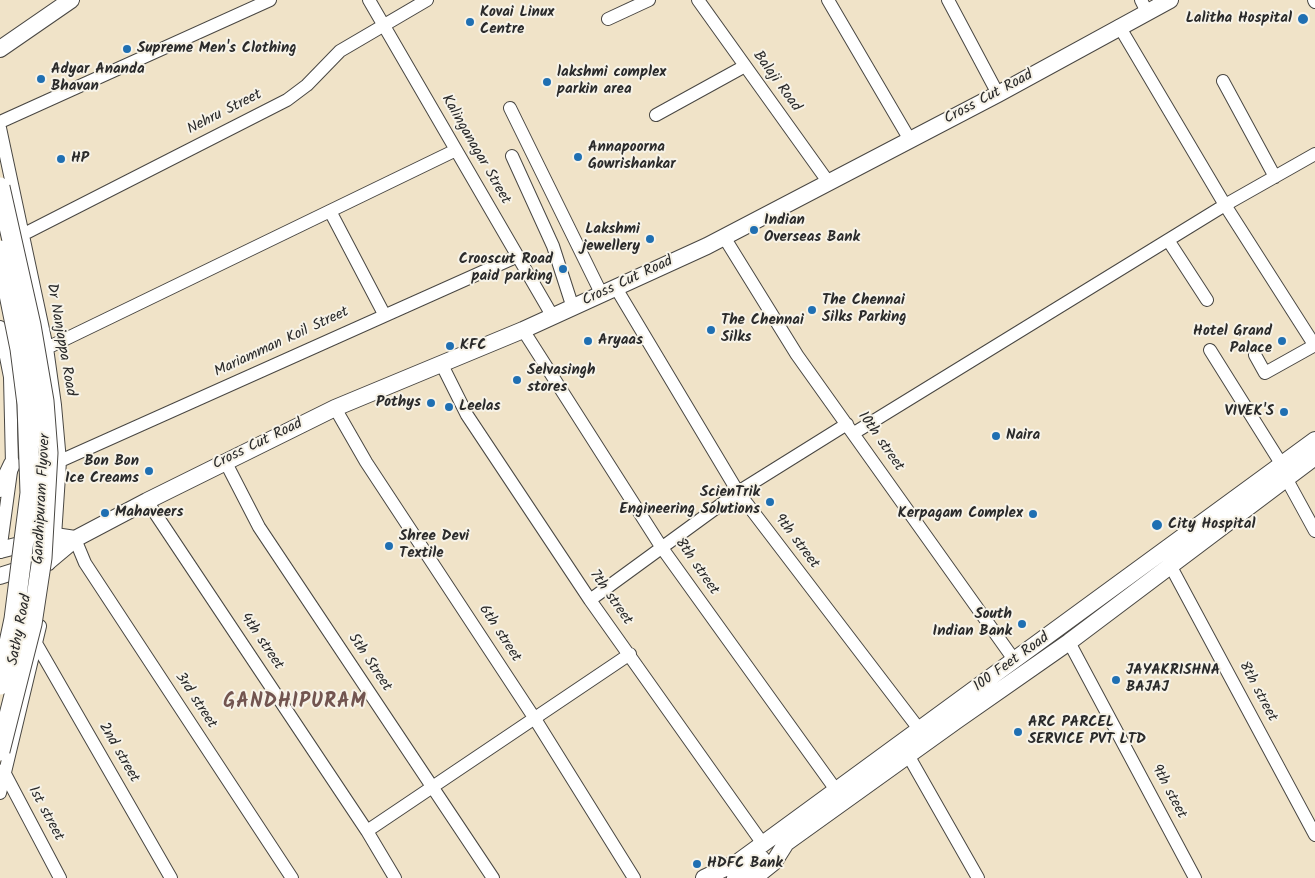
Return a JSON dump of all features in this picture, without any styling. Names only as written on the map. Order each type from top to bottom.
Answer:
[{"type":"highway","name":"Gandhipuram Flyover","points":[[0,187],[31,325],[44,401],[48,453],[42,552],[32,624],[0,751]]},
{"type":"highway","name":"Gandhipuram Flyover","points":[[0,250],[20,349],[27,404],[30,493],[14,619],[0,685]]},
{"type":"main road","points":[[0,49],[71,0]]},
{"type":"main road","name":"Cross Cut Road","points":[[50,560],[74,539],[226,461],[335,408],[554,317],[724,237],[998,94],[1120,26],[1144,6],[1170,0]]},
{"type":"main road","name":"100 Feet Road","points":[[704,878],[748,874],[774,862],[786,843],[1152,581],[1284,472],[1315,440]]},
{"type":"main road","name":"100 Feet Road","points":[[748,874],[763,844],[918,729],[1284,472],[1315,457]]},
{"type":"main road","points":[[0,489],[6,463]]},
{"type":"main road","points":[[0,551],[55,536],[74,539]]},
{"type":"main road","points":[[0,576],[50,560]]},
{"type":"main road","points":[[718,878],[748,874]]},
{"type":"street","points":[[0,122],[270,0]]},
{"type":"street","name":"Kalinganagar Street","points":[[369,0],[554,317]]},
{"type":"street","name":"Nehru Street","points":[[24,234],[287,100],[307,85],[340,52],[427,0]]},
{"type":"street","points":[[608,19],[649,0]]},
{"type":"street","name":"Balaji Road","points":[[698,0],[829,183]]},
{"type":"street","points":[[828,0],[910,140]]},
{"type":"street","points":[[948,0],[998,94]]},
{"type":"street","points":[[1120,26],[1225,206],[1315,346],[1265,373],[1255,355]]},
{"type":"street","points":[[656,115],[745,66]]},
{"type":"street","points":[[1223,81],[1275,177]]},
{"type":"street","name":"9th street","points":[[510,108],[608,292],[738,492],[918,729]]},
{"type":"street","name":"Dr Nanjappa Road","points":[[0,128],[47,348],[60,461],[55,536],[50,560]]},
{"type":"street","points":[[47,348],[456,150]]},
{"type":"street","points":[[590,600],[738,492],[851,429],[1315,154]]},
{"type":"street","points":[[512,156],[553,246],[573,308]]},
{"type":"street","points":[[330,210],[384,314]]},
{"type":"street","name":"10th street","points":[[724,237],[797,355],[1015,661]]},
{"type":"street","points":[[1168,240],[1207,300]]},
{"type":"street","name":"Mariamman Koil Street","points":[[60,461],[384,314],[518,256]]},
{"type":"street","points":[[0,327],[5,380],[6,463],[0,551]]},
{"type":"street","name":"8th street","points":[[523,330],[662,548],[836,790]]},
{"type":"street","points":[[1210,350],[1284,472],[1315,531]]},
{"type":"street","name":"7th street","points":[[442,365],[467,415],[590,600],[763,844]]},
{"type":"street","name":"6th street","points":[[335,408],[372,470],[535,719],[634,878]]},
{"type":"street","name":"5th Street","points":[[226,461],[259,527],[493,878]]},
{"type":"street","name":"4th street","points":[[147,501],[367,831],[395,878]]},
{"type":"street","name":"3rd street","points":[[74,539],[86,563],[292,878]]},
{"type":"street","name":"Sathy Road","points":[[0,792],[2,769],[37,645],[50,560]]},
{"type":"street","name":"8th street","points":[[1170,565],[1315,835]]},
{"type":"street","name":"9th steet","points":[[1069,642],[1195,878]]},
{"type":"street","name":"2nd street","points":[[37,645],[171,878]]},
{"type":"street","points":[[367,831],[630,654]]},
{"type":"street","points":[[908,755],[978,878]]},
{"type":"street","name":"1st street","points":[[2,769],[60,878]]},
{"type":"place","name":"Lalitha Hospital","points":[[1303,19]]},
{"type":"place","name":"Kovai Linux Centre","points":[[470,22]]},
{"type":"place","name":"Supreme Men's Clothing","points":[[127,49]]},
{"type":"place","name":"Adyar Ananda Bhavan","points":[[41,79]]},
{"type":"place","name":"lakshmi complex parkin area","points":[[547,82]]},
{"type":"place","name":"Annapoorna Gowrishankar","points":[[578,157]]},
{"type":"place","name":"HP","points":[[61,159]]},
{"type":"place","name":"Indian Overseas Bank","points":[[754,230]]},
{"type":"place","name":"Lakshmi jewellery","points":[[650,239]]},
{"type":"place","name":"Crooscut Road paid parking","points":[[563,269]]},
{"type":"place","name":"The Chennai Silks Parking","points":[[812,310]]},
{"type":"place","name":"The Chennai Silks","points":[[711,330]]},
{"type":"place","name":"Aryaas","points":[[588,341]]},
{"type":"place","name":"Hotel Grand Palace","points":[[1282,341]]},
{"type":"place","name":"KFC","points":[[450,346]]},
{"type":"place","name":"Selvasingh stores","points":[[517,380]]},
{"type":"place","name":"Pothys","points":[[431,403]]},
{"type":"place","name":"Leelas","points":[[449,407]]},
{"type":"place","name":"VIVEK'S","points":[[1284,412]]},
{"type":"place","name":"Naira","points":[[996,436]]},
{"type":"place","name":"Bon Bon Ice Creams","points":[[149,471]]},
{"type":"place","name":"ScienTrik Engineering Solutions","points":[[770,502]]},
{"type":"place","name":"Mahaveers","points":[[105,513]]},
{"type":"place","name":"Kerpagam Complex","points":[[1033,514]]},
{"type":"place","name":"City Hospital","points":[[1157,525]]},
{"type":"place","name":"Shree Devi Textile","points":[[389,546]]},
{"type":"place","name":"South Indian Bank","points":[[1022,624]]},
{"type":"place","name":"JAYAKRISHNA BAJAJ","points":[[1116,680]]},
{"type":"place","name":"ARC PARCEL SERVICE PVT LTD","points":[[1018,732]]},
{"type":"place","name":"HDFC Bank","points":[[697,864]]},
{"type":"district","name":"GANDHIPURAM","points":[[295,704]]}]
